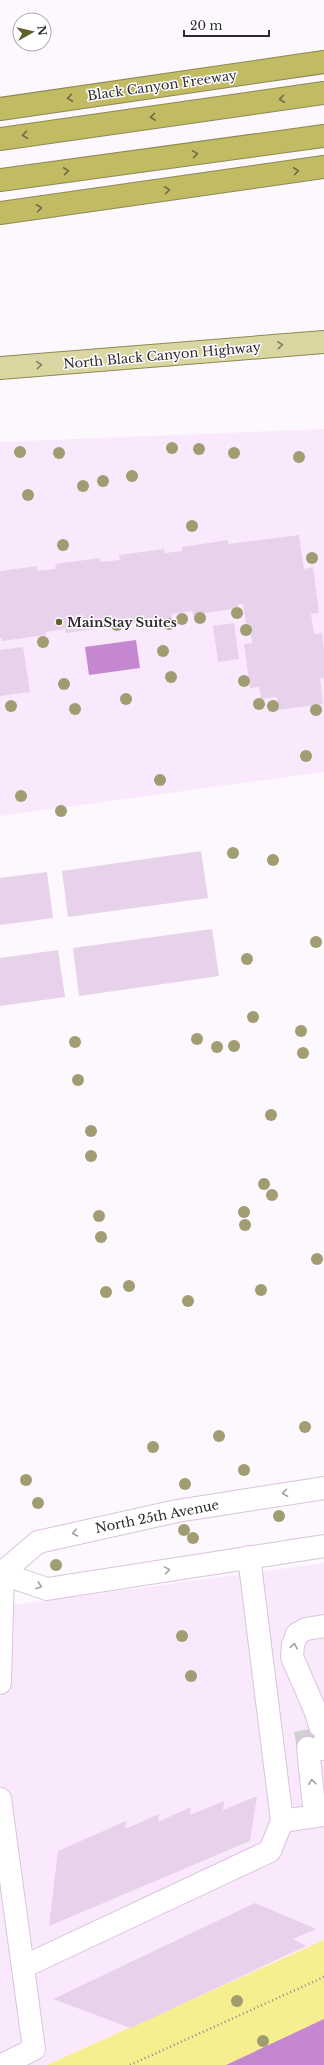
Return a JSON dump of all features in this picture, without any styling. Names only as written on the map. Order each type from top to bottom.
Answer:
[{"type":"highway","name":"Black Canyon Freeway","points":[[0,109],[320,62]]},
{"type":"highway","points":[[0,139],[322,93]]},
{"type":"highway","points":[[0,180],[324,136]]},
{"type":"highway","points":[[0,213],[324,167]]},
{"type":"main road","name":"North Black Canyon Highway","points":[[0,368],[324,342]]},
{"type":"street","name":"North 25th Avenue","points":[[1,1573],[38,1542],[177,1511],[324,1488]]},
{"type":"street","points":[[0,1683],[1,1573],[47,1589],[324,1546]]},
{"type":"street","points":[[23,1968],[270,1851],[282,1821],[249,1557]]},
{"type":"street","points":[[282,1821],[320,1816],[316,1739],[304,1682],[292,1657],[293,1645],[297,1634],[306,1629],[324,1626]]},
{"type":"street","points":[[304,1682],[322,1692],[324,1696]]},
{"type":"street","points":[[0,1799],[34,2049],[2,2065]]},
{"type":"path","points":[[130,2065],[324,1976]]},
{"type":"shaded area","points":[[324,429],[324,772],[0,816],[0,442]]},
{"type":"shaded area","points":[[136,640],[140,668],[89,675],[85,647]]},
{"type":"shaded area","points":[[324,1563],[324,1940],[47,2065],[0,2065],[0,1607]]},
{"type":"shaded area","points":[[324,1940],[324,2065],[47,2065]]},
{"type":"shaded area","points":[[324,2019],[324,2065],[226,2065]]},
{"type":"building","name":"MainStay Suites","points":[[299,535],[304,569],[313,567],[319,613],[311,614],[314,634],[322,633],[324,650],[324,678],[320,679],[323,704],[278,710],[277,697],[261,699],[259,687],[250,688],[244,644],[252,643],[249,623],[246,624],[243,604],[238,604],[238,608],[193,615],[192,611],[171,614],[172,618],[128,624],[128,620],[109,623],[109,627],[66,633],[65,629],[46,632],[46,635],[2,641],[2,638],[0,638],[0,571],[37,566],[37,571],[56,569],[55,564],[100,558],[101,562],[120,560],[119,555],[164,549],[165,553],[182,551],[182,547],[228,540],[228,544]]},
{"type":"building","points":[[234,623],[239,659],[218,662],[213,626]]},
{"type":"building","points":[[23,647],[30,692],[0,696],[0,650]]},
{"type":"building","points":[[201,851],[208,898],[68,917],[62,871]]},
{"type":"building","points":[[47,872],[53,918],[0,925],[0,878]]},
{"type":"building","points":[[212,929],[219,976],[79,996],[73,948]]},
{"type":"building","points":[[58,950],[65,997],[0,1006],[0,958]]},
{"type":"building","points":[[257,1796],[250,1841],[49,1926],[58,1851],[126,1821],[125,1829],[159,1814],[158,1822],[191,1807],[190,1815],[224,1801],[223,1810]]},
{"type":"building","points":[[255,1903],[316,1929],[293,1939],[306,1946],[131,2028],[53,1999]]},
{"type":"tunnel","points":[[305,1730],[308,1748]]},
{"type":"place","name":"MainStay Suites","points":[[59,622]]}]
